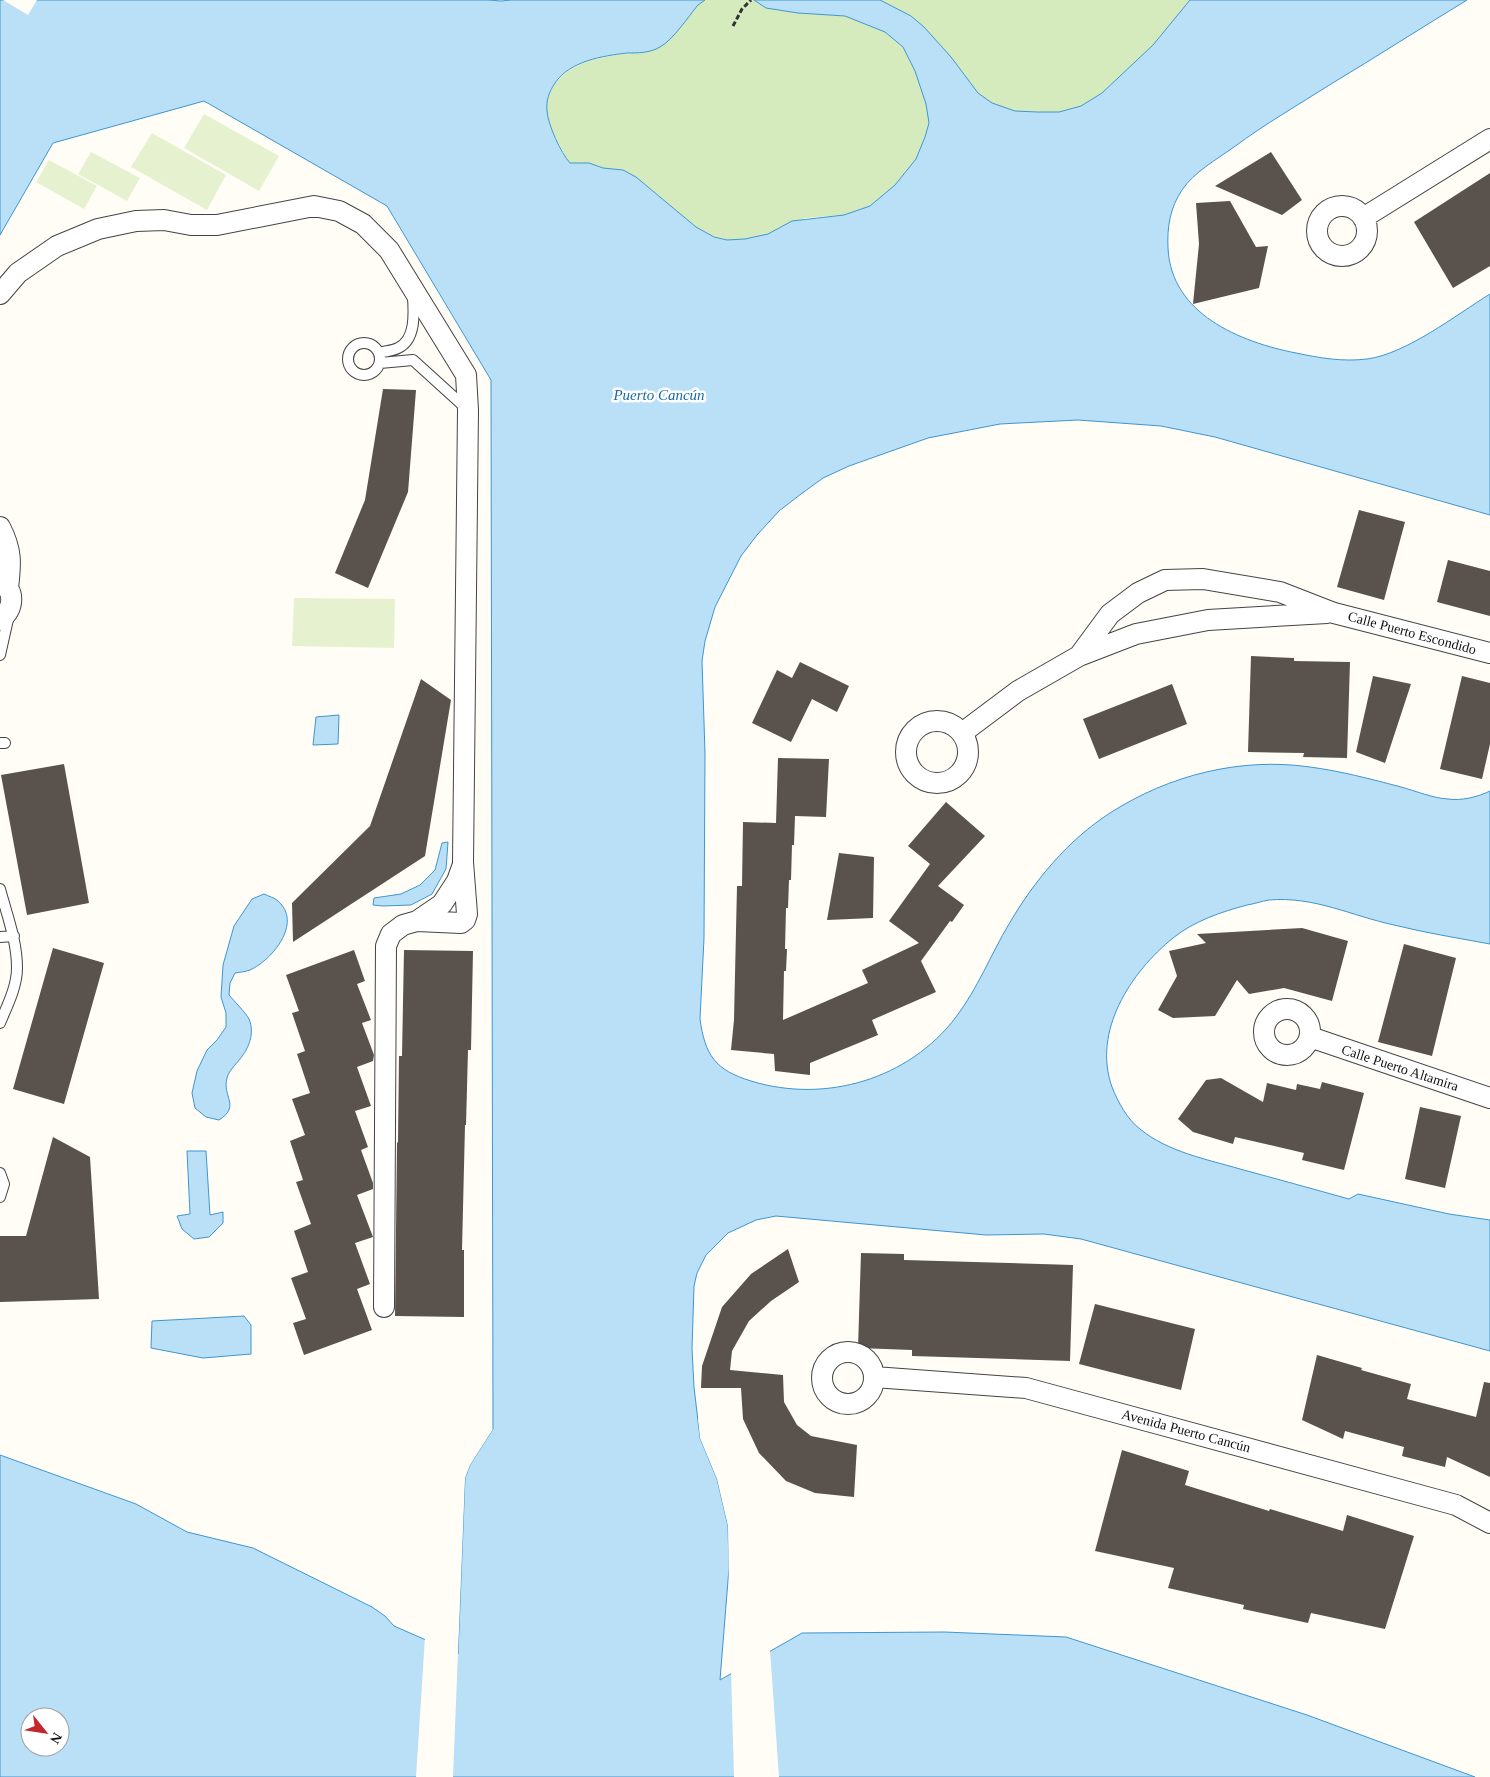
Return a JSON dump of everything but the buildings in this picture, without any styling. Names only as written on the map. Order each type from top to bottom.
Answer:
[{"type":"street","points":[[1363,218],[1490,140]]},
{"type":"street","points":[[0,294],[18,273],[57,246],[98,229],[136,221],[164,220],[191,225],[217,225],[314,206],[339,212],[363,224],[389,250],[466,375],[468,410],[463,862],[467,914],[465,920],[460,924],[417,921]]},
{"type":"street","points":[[3,538],[11,569],[4,584],[11,594],[5,614]]},
{"type":"street","name":"Calle Puerto Escondido","points":[[1079,656],[1110,614],[1138,593],[1165,580],[1203,579],[1280,592],[1334,613],[1490,653]]},
{"type":"street","name":"Calle Puerto Escondido","points":[[962,733],[1018,691],[1079,656],[1136,634],[1208,620],[1334,613]]},
{"type":"street","points":[[450,923],[441,916],[440,912],[442,904],[457,881],[463,862]]},
{"type":"street","points":[[384,1307],[386,946],[391,934],[403,925],[417,921],[442,904]]},
{"type":"street","name":"Calle Puerto Altamira","points":[[1310,1038],[1490,1098]]},
{"type":"street","name":"Avenida Puerto Cancún","points":[[874,1377],[1026,1388],[1456,1505],[1490,1523]]},
{"type":"lane","points":[[413,288],[414,307],[411,335],[407,342],[379,358],[413,360],[468,410]]},
{"type":"lane","points":[[0,656],[5,614]]},
{"type":"lane","points":[[0,889],[14,936],[17,969],[11,999],[0,1023]]},
{"type":"lane","points":[[0,937],[14,936]]},
{"type":"lane","points":[[0,1173],[4,1184],[0,1197]]},
{"type":"path","points":[[733,26],[742,9],[751,0]]},
{"type":"green space","points":[[705,0],[754,0],[766,8],[798,13],[845,16],[885,32],[903,47],[915,71],[926,104],[929,123],[916,159],[895,185],[870,206],[844,215],[805,218],[768,234],[745,239],[727,240],[714,237],[696,227],[636,177],[623,170],[603,168],[589,163],[570,163],[553,132],[547,112],[549,94],[559,79],[566,72],[583,63],[602,57],[646,52],[660,47],[670,39],[698,5]]},
{"type":"green space","points":[[880,0],[1190,0],[1153,45],[1102,93],[1081,106],[1059,112],[1037,112],[1015,111],[992,103],[978,93],[951,57],[911,16]]},
{"type":"green space","points":[[204,114],[279,156],[259,191],[184,148]]},
{"type":"green space","points":[[152,133],[226,175],[207,210],[131,167]]},
{"type":"green space","points":[[91,152],[140,178],[127,201],[78,174]]},
{"type":"green space","points":[[49,160],[97,186],[84,209],[36,182]]},
{"type":"green space","points":[[294,598],[395,599],[394,648],[292,646]]},
{"type":"water","name":"Puerto Cancún","points":[[0,0],[705,0],[698,5],[665,44],[656,49],[597,58],[569,69],[555,83],[551,90],[547,111],[556,138],[570,163],[589,163],[603,168],[623,170],[636,177],[696,227],[714,237],[727,240],[745,239],[768,234],[792,221],[844,215],[870,206],[895,185],[916,159],[929,123],[926,104],[915,71],[903,47],[885,32],[845,16],[798,13],[766,8],[754,0],[880,0],[911,16],[924,27],[951,57],[978,93],[992,103],[1015,111],[1059,112],[1081,106],[1102,93],[1153,45],[1190,0],[1467,0],[1270,122],[1199,172],[1182,190],[1172,211],[1168,233],[1168,248],[1172,271],[1181,291],[1195,307],[1212,321],[1253,341],[1275,348],[1323,358],[1340,360],[1367,359],[1398,350],[1490,294],[1490,515],[1215,437],[1161,426],[1078,420],[1000,424],[928,438],[849,466],[823,478],[779,511],[741,556],[715,607],[705,641],[702,661],[705,753],[704,938],[700,1019],[709,1052],[720,1066],[739,1077],[779,1087],[808,1089],[836,1087],[864,1081],[890,1071],[915,1056],[937,1038],[964,1006],[1002,935],[1029,892],[1053,862],[1080,836],[1110,813],[1156,788],[1206,772],[1232,767],[1284,765],[1344,773],[1442,798],[1464,799],[1490,791],[1490,944],[1406,928],[1302,901],[1269,900],[1227,911],[1199,922],[1181,932],[1143,968],[1119,1004],[1111,1024],[1107,1045],[1107,1066],[1114,1093],[1131,1120],[1151,1137],[1175,1149],[1349,1199],[1358,1194],[1449,1214],[1490,1220],[1490,1351],[1081,1239],[1044,1234],[986,1235],[776,1216],[756,1220],[728,1233],[706,1255],[697,1273],[694,1286],[692,1349],[700,1438],[717,1479],[728,1526],[729,1568],[720,1680],[802,1633],[944,1632],[1066,1637],[1307,1715],[1475,1777],[0,1777],[0,1455],[136,1504],[187,1532],[253,1548],[372,1607],[385,1616],[394,1626],[458,1654],[465,1478],[470,1465],[493,1429],[491,380],[387,206],[204,101],[53,143],[0,235]]},
{"type":"water","points":[[339,715],[338,744],[313,745],[316,717]]},
{"type":"water","points":[[448,842],[446,869],[432,894],[411,905],[373,905],[374,898],[401,894],[420,885],[435,870],[442,843]]},
{"type":"water","points":[[264,894],[277,900],[285,910],[286,930],[282,940],[267,958],[250,970],[235,973],[230,983],[229,995],[249,1019],[251,1035],[246,1050],[228,1076],[226,1085],[230,1106],[229,1110],[219,1120],[206,1117],[195,1108],[192,1093],[197,1071],[207,1050],[226,1027],[226,1013],[221,997],[223,965],[234,926],[252,899]]},
{"type":"water","points":[[187,1151],[206,1151],[210,1215],[223,1212],[223,1223],[209,1237],[194,1239],[182,1229],[177,1216],[190,1214]]},
{"type":"water","points":[[244,1316],[251,1325],[251,1354],[203,1358],[151,1348],[152,1321]]},
{"type":"pier","points":[[3,0],[37,0],[28,15]]},
{"type":"pier","points":[[698,1418],[701,1422],[702,1438],[719,1478],[730,1525],[731,1568],[729,1592],[728,1526],[717,1479],[700,1438]]},
{"type":"pier","points":[[493,1429],[470,1465],[465,1478],[453,1777],[416,1777],[425,1637],[456,1651],[463,1478],[468,1464],[479,1445],[488,1431]]},
{"type":"pier","points":[[770,1650],[779,1777],[734,1777],[731,1671]]}]
